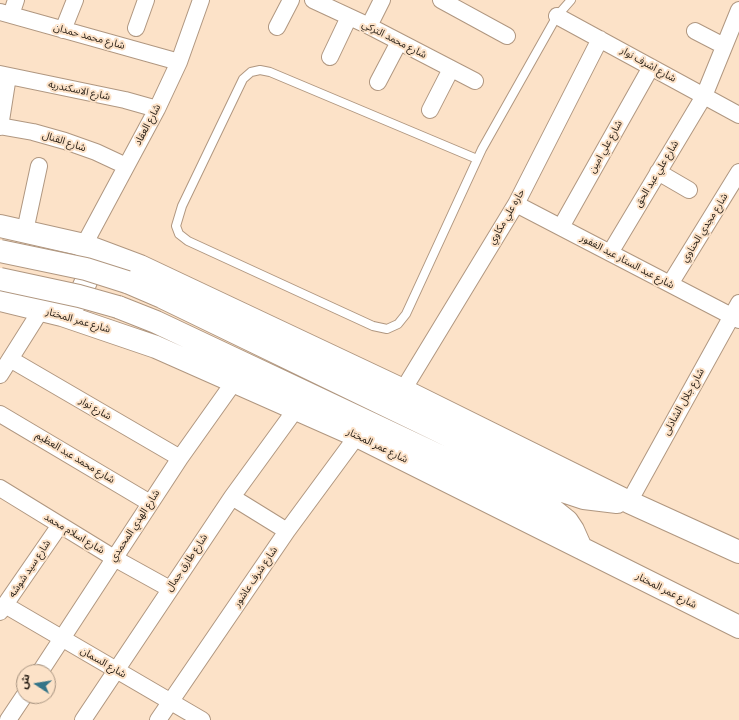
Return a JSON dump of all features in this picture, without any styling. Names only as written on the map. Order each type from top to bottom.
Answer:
[{"type":"main road","points":[[0,226],[84,245],[162,276],[403,390],[629,502],[739,552]]},
{"type":"main road","points":[[52,313],[78,300],[87,279],[88,268],[84,245]]},
{"type":"main road","points":[[0,251],[86,269],[127,282],[162,297],[563,491],[584,498],[606,502],[629,502]]},
{"type":"main road","points":[[0,279],[79,296],[118,307],[156,322],[552,508],[567,521],[581,548]]},
{"type":"main road","name":"شارع عمر المختار","points":[[0,300],[52,313],[156,347],[357,436],[739,627]]},
{"type":"street","points":[[5,14],[16,0]]},
{"type":"street","points":[[62,30],[75,0]]},
{"type":"street","points":[[136,28],[146,0]]},
{"type":"street","name":"شارع العقاد","points":[[84,245],[157,109],[179,62],[201,0]]},
{"type":"street","points":[[277,27],[291,0]]},
{"type":"street","name":"شارع محمد التركي","points":[[313,0],[369,26],[475,81]]},
{"type":"street","points":[[369,26],[382,0]]},
{"type":"street","points":[[441,0],[508,36]]},
{"type":"street","name":"شارع علي عبد الحق","points":[[610,252],[704,96],[739,10]]},
{"type":"street","name":"شارع محمد حمدان","points":[[5,14],[179,62]]},
{"type":"street","name":"شارع اشرف نوار","points":[[557,16],[739,115]]},
{"type":"street","points":[[330,57],[349,17]]},
{"type":"street","points":[[695,31],[724,46]]},
{"type":"street","name":"حاره علي مكاوي","points":[[403,390],[516,204],[600,39]]},
{"type":"street","points":[[378,82],[399,42]]},
{"type":"street","name":"شارع علي امين","points":[[561,227],[651,67]]},
{"type":"street","points":[[430,110],[451,69]]},
{"type":"street","points":[[0,127],[4,75]]},
{"type":"street","name":"شارع الاسكندريه","points":[[4,75],[125,100],[157,109]]},
{"type":"street","name":"شارع القنال","points":[[0,127],[33,132],[65,141],[96,152],[126,166]]},
{"type":"street","points":[[25,231],[39,166]]},
{"type":"street","points":[[658,172],[689,190]]},
{"type":"street","name":"شارع مجدي الحناوي","points":[[670,284],[739,172]]},
{"type":"street","name":"شارع عبد الستار عبد الغفور","points":[[516,204],[670,284],[736,313]]},
{"type":"street","points":[[0,375],[10,359],[52,313]]},
{"type":"street","name":"شارع جلال الشاذلى","points":[[629,502],[736,313]]},
{"type":"street","name":"شارع نوار","points":[[10,359],[180,458]]},
{"type":"street","name":"شارع الهدي المحمدي","points":[[45,664],[180,458],[234,382]]},
{"type":"street","name":"شارع طارق جمال","points":[[83,720],[232,497],[296,409]]},
{"type":"street","name":"شارع محمد عبد العظيم","points":[[0,414],[150,503]]},
{"type":"street","name":"شارع شرف عاشور","points":[[158,720],[287,531],[357,436]]},
{"type":"street","name":"شارع اسلام محمد","points":[[0,488],[114,558],[170,589]]},
{"type":"street","points":[[232,497],[287,531]]},
{"type":"street","name":"شارع سيد شوشه","points":[[2,609],[60,525]]},
{"type":"street","name":"شارع السمان","points":[[2,609],[62,639],[202,720]]},
{"type":"street","points":[[8,720],[19,704]]},
{"type":"lane","points":[[477,159],[270,72],[260,70],[251,72],[242,79],[182,206],[176,226],[179,234],[188,240],[373,326],[387,328],[398,324],[406,314],[477,159],[557,16],[571,0]]}]
